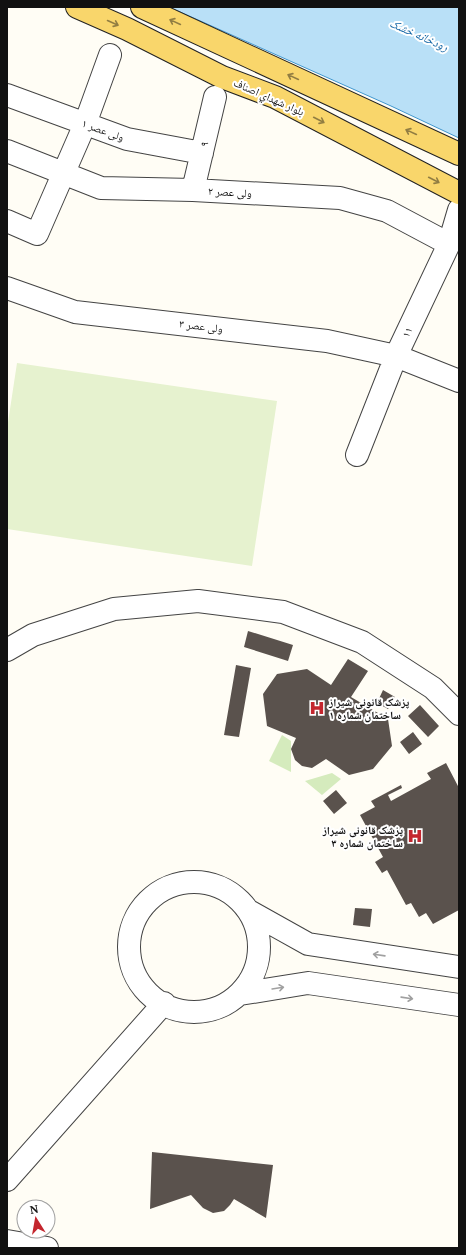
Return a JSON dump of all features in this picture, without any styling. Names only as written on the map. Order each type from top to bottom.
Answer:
[{"type":"main road","name":"بلوار شهداي اصناف","points":[[77,7],[127,29],[222,77],[275,97],[459,193]]},
{"type":"main road","points":[[142,7],[459,154]]},
{"type":"street","points":[[7,221],[37,234],[85,124],[110,55]]},
{"type":"street","name":"ولی عصر ۱","points":[[7,95],[127,139],[202,153]]},
{"type":"street","name":"۹","points":[[193,190],[215,97]]},
{"type":"street","name":"ولی عصر ۲","points":[[7,151],[101,188],[193,190],[340,198],[386,211],[449,244]]},
{"type":"street","name":"۱۱","points":[[356,455],[396,356],[449,244],[459,210]]},
{"type":"street","name":"ولی عصر ۳","points":[[7,288],[75,312],[327,341],[396,356],[459,381]]},
{"type":"street","points":[[7,650],[33,635],[114,609],[198,601],[283,612],[362,642],[433,688],[459,714]]},
{"type":"street","points":[[249,910],[258,932],[259,954],[253,976],[240,994],[220,1007],[198,1012],[176,1009],[155,999],[141,985],[132,967],[129,947],[132,927],[141,909],[155,895],[173,885],[193,882],[213,884],[234,894],[249,910],[308,944],[459,967]]},
{"type":"street","points":[[240,994],[308,983],[459,1005]]},
{"type":"street","points":[[7,1180],[164,1003]]},
{"type":"street","points":[[7,1241],[47,1248]]},
{"type":"green space","points":[[17,363],[277,401],[252,566],[7,529],[7,429]]},
{"type":"green space","points":[[282,735],[291,741],[291,772],[269,761]]},
{"type":"green space","points":[[332,773],[341,779],[322,795],[305,781]]},
{"type":"water","name":"رودخانه خشک","points":[[169,7],[459,7],[459,138],[391,106]]},
{"type":"building","points":[[248,631],[293,645],[288,661],[244,647]]},
{"type":"building","name":"پزشک قانونی شیراز ساختمان شماره ۱","points":[[348,659],[368,671],[351,697],[388,719],[392,746],[373,769],[349,775],[326,759],[312,768],[302,766],[295,760],[291,749],[296,738],[267,726],[263,694],[277,674],[307,669],[331,685]]},
{"type":"building","points":[[236,665],[251,668],[239,737],[224,735]]},
{"type":"building","points":[[383,690],[395,697],[388,709],[377,703]]},
{"type":"building","points":[[420,705],[439,726],[428,737],[408,716]]},
{"type":"building","points":[[413,732],[422,744],[409,754],[400,742]]},
{"type":"building","name":"پزشک قانونی شیراز ساختمان شماره ٣","points":[[446,763],[459,788],[459,910],[433,924],[426,913],[419,917],[411,903],[406,905],[387,870],[382,873],[375,862],[383,857],[360,815],[375,807],[371,801],[401,785],[402,788],[388,795],[391,801],[431,779],[427,773]]},
{"type":"building","points":[[336,790],[347,803],[334,814],[323,801]]},
{"type":"building","points":[[355,908],[372,909],[370,927],[353,925]]},
{"type":"building","points":[[152,1152],[273,1165],[266,1218],[234,1199],[224,1211],[213,1213],[203,1208],[191,1195],[150,1209]]},
{"type":"place","name":"پزشک قانونی شیراز ساختمان شماره ۱","points":[[317,708]]},
{"type":"place","name":"پزشک قانونی شیراز ساختمان شماره ٣","points":[[415,836]]}]
